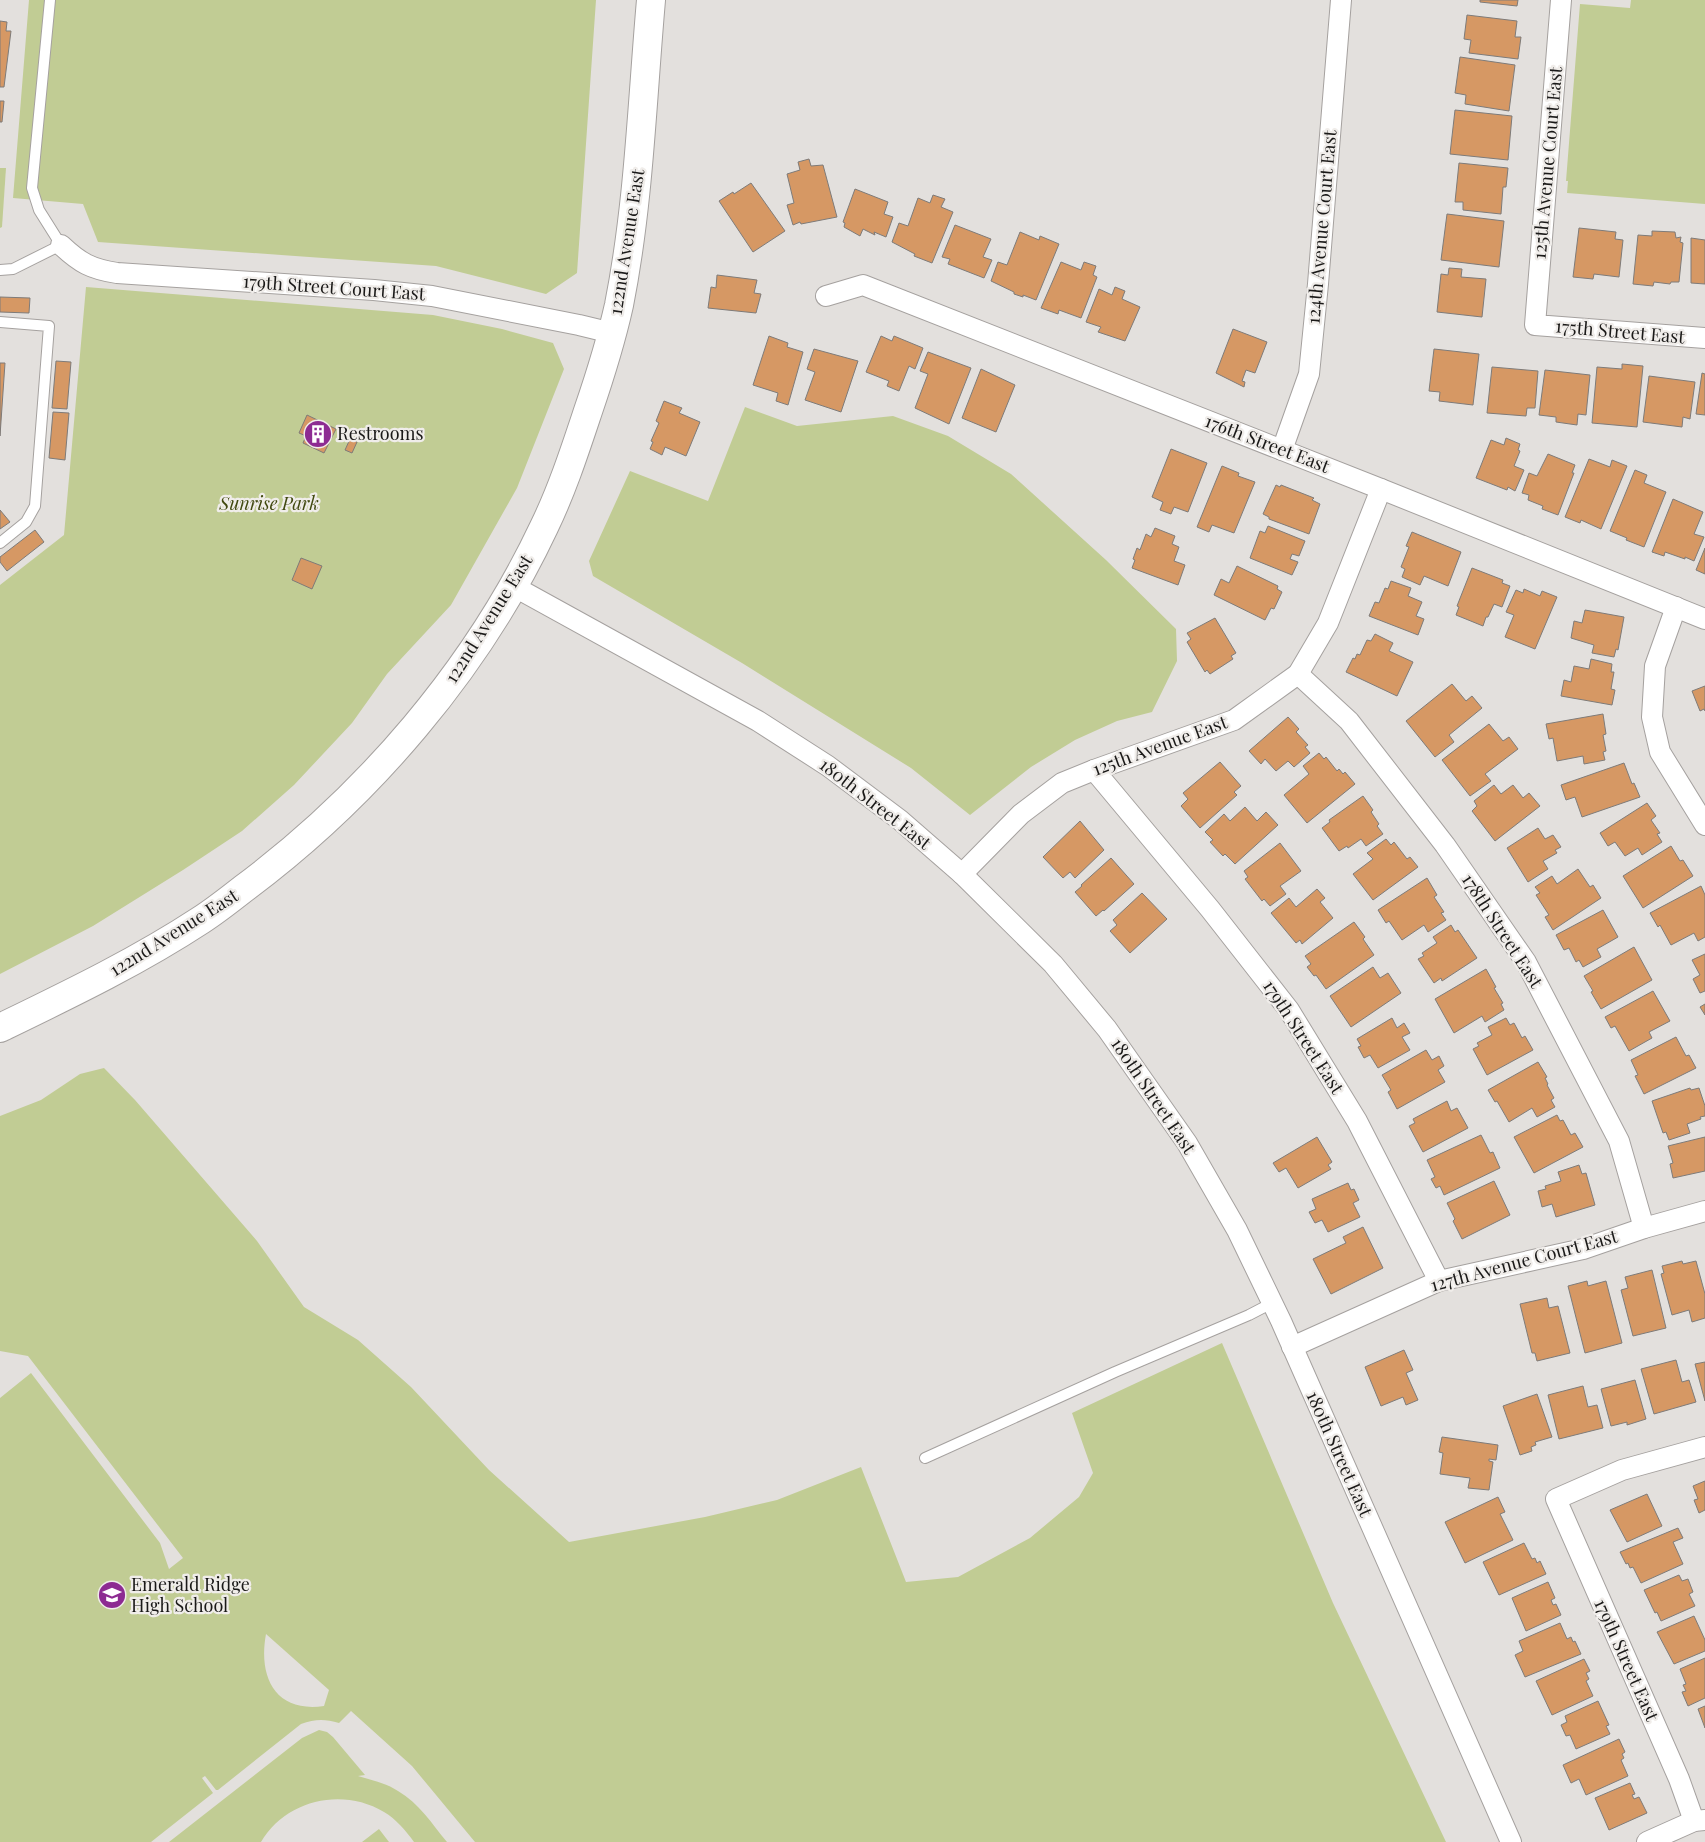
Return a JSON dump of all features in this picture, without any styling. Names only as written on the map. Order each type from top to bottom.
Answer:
[{"type":"street","name":"122nd Avenue East","points":[[0,1028],[98,981],[202,920],[297,847],[332,815],[399,746],[465,662],[513,586],[544,527],[563,482],[602,370],[627,263],[638,182],[651,0]]},
{"type":"street","name":"124th Avenue Court East","points":[[1282,450],[1309,374],[1341,0]]},
{"type":"street","name":"125th Avenue Court East","points":[[1535,325],[1562,0]]},
{"type":"street","name":"179th Street Court East","points":[[61,245],[72,256],[96,270],[374,290],[432,296],[612,333]]},
{"type":"street","name":"176th Street East","points":[[826,296],[862,285],[1381,489],[1705,619]]},
{"type":"street","name":"175th Street East","points":[[1535,325],[1705,338]]},
{"type":"street","name":"125th Avenue East","points":[[962,874],[1021,814],[1062,783],[1234,720],[1298,674],[1328,624],[1381,489]]},
{"type":"street","name":"180th Street East","points":[[513,586],[758,721],[828,766],[900,820],[962,874],[1053,964],[1107,1029],[1187,1143],[1237,1230],[1272,1302],[1511,1842]]},
{"type":"street","points":[[1676,608],[1655,666],[1652,717],[1660,752],[1705,825]]},
{"type":"street","name":"178th Street East","points":[[1298,674],[1349,721],[1445,844],[1526,962],[1619,1141],[1644,1228]]},
{"type":"street","name":"179th Street East","points":[[1094,770],[1210,909],[1290,1010],[1356,1121],[1439,1281]]},
{"type":"street","name":"127th Avenue Court East","points":[[1292,1347],[1439,1281],[1583,1249],[1644,1228],[1705,1211]]},
{"type":"street","name":"179th Street East","points":[[1700,1821],[1679,1779],[1556,1499],[1622,1470],[1705,1447]]},
{"type":"street","points":[[1647,1842],[1700,1821]]},
{"type":"lane","points":[[0,270],[13,269],[61,245],[38,210],[32,188],[50,0]]},
{"type":"lane","points":[[0,322],[49,326],[34,506],[26,522],[0,542]]},
{"type":"lane","points":[[925,1458],[1115,1372],[1249,1315],[1272,1302]]},
{"type":"green space","points":[[29,0],[596,0],[577,273],[546,294],[436,266],[98,242],[83,204],[13,198]]},
{"type":"green space","points":[[1631,0],[1705,0],[1705,204],[1567,193],[1568,181],[1566,181],[1580,4],[1630,8]]},
{"type":"green space","points":[[0,168],[6,168],[2,227],[0,228]]},
{"type":"green space","name":"Sunrise Park","points":[[86,287],[433,315],[502,329],[553,343],[564,369],[517,488],[451,605],[387,674],[352,723],[294,785],[242,831],[93,926],[0,974],[0,585],[64,535]]},
{"type":"green space","points":[[745,407],[797,426],[893,416],[948,436],[1011,474],[1106,560],[1176,629],[1177,661],[1152,712],[1117,721],[1075,740],[1031,767],[970,815],[911,768],[742,663],[593,576],[589,561],[630,471],[708,501]]},
{"type":"green space","points":[[104,1068],[135,1100],[257,1241],[304,1307],[358,1340],[411,1387],[489,1470],[569,1542],[705,1517],[777,1500],[861,1467],[906,1582],[958,1577],[1030,1538],[1079,1497],[1093,1473],[1072,1413],[1222,1343],[1333,1603],[1446,1842],[475,1842],[412,1766],[351,1711],[339,1723],[320,1720],[301,1724],[218,1790],[205,1776],[202,1778],[213,1793],[151,1842],[0,1842],[0,1398],[31,1373],[160,1543],[169,1569],[183,1558],[28,1356],[0,1351],[0,1116],[41,1100],[80,1074]],"holes":[[[266,1634],[329,1690],[324,1706],[307,1707],[293,1704],[282,1698],[268,1678],[264,1650]]]},
{"type":"green space","points":[[319,1730],[327,1732],[333,1737],[365,1775],[358,1776],[389,1786],[406,1796],[425,1814],[447,1842],[414,1842],[393,1818],[384,1812],[368,1804],[351,1800],[333,1799],[300,1807],[285,1816],[261,1842],[169,1842],[302,1738]]},
{"type":"green space","points":[[379,1829],[389,1842],[362,1842]]},
{"type":"building","points":[[1480,0],[1518,0],[1517,6],[1480,2]]},
{"type":"building","points":[[1467,15],[1517,21],[1515,37],[1521,37],[1518,59],[1469,53],[1471,40],[1464,39]]},
{"type":"building","points":[[0,21],[7,22],[6,31],[11,31],[4,87],[0,87]]},
{"type":"building","points":[[1460,57],[1515,65],[1509,111],[1465,104],[1466,95],[1455,93]]},
{"type":"building","points":[[0,101],[4,101],[2,122],[0,122]]},
{"type":"building","points":[[1455,110],[1512,116],[1508,160],[1450,154]]},
{"type":"building","points":[[809,159],[811,166],[823,165],[837,217],[801,224],[800,222],[793,225],[787,205],[794,203],[787,174],[800,170],[798,162]]},
{"type":"building","points":[[1459,163],[1508,168],[1506,187],[1503,187],[1501,214],[1463,210],[1463,202],[1455,202]]},
{"type":"building","points":[[751,183],[785,231],[753,252],[719,201]]},
{"type":"building","points":[[855,189],[888,202],[884,214],[893,217],[886,237],[874,232],[875,235],[863,229],[860,236],[844,227],[845,223],[843,222]]},
{"type":"building","points":[[933,195],[945,199],[941,207],[953,212],[932,263],[914,256],[915,254],[892,242],[899,223],[908,226],[918,198],[930,203]]},
{"type":"building","points":[[1447,214],[1504,221],[1499,267],[1441,260]]},
{"type":"building","points":[[955,225],[991,239],[983,257],[992,260],[984,278],[948,264],[950,259],[942,257]]},
{"type":"building","points":[[1579,228],[1616,232],[1615,239],[1623,240],[1619,277],[1594,274],[1593,279],[1573,277]]},
{"type":"building","points":[[1652,231],[1675,232],[1676,238],[1681,237],[1680,242],[1683,243],[1679,282],[1671,282],[1670,284],[1654,282],[1653,286],[1633,284],[1638,235],[1652,236]]},
{"type":"building","points":[[1020,232],[1039,240],[1040,236],[1059,244],[1036,300],[1014,294],[1014,292],[991,281],[998,262],[1007,265]]},
{"type":"building","points":[[1691,238],[1705,240],[1705,284],[1691,283]]},
{"type":"building","points":[[1061,262],[1081,270],[1084,262],[1096,266],[1093,275],[1097,277],[1081,318],[1059,310],[1058,314],[1041,308]]},
{"type":"building","points":[[1449,268],[1462,269],[1461,277],[1486,279],[1482,317],[1437,312],[1441,274],[1448,275]]},
{"type":"building","points":[[717,275],[757,280],[754,293],[761,294],[756,313],[708,308],[711,287],[716,288]]},
{"type":"building","points":[[1115,287],[1125,291],[1122,299],[1140,307],[1125,341],[1098,332],[1101,327],[1086,322],[1099,289],[1112,295]]},
{"type":"building","points":[[0,297],[30,298],[29,313],[0,312]]},
{"type":"building","points":[[1233,329],[1267,342],[1255,373],[1246,370],[1242,381],[1245,382],[1244,387],[1216,373]]},
{"type":"building","points":[[769,336],[788,343],[787,347],[803,352],[788,405],[776,401],[778,393],[753,385]]},
{"type":"building","points":[[881,336],[892,341],[894,336],[923,348],[915,369],[909,366],[899,391],[887,386],[889,381],[866,372]]},
{"type":"building","points":[[814,349],[858,361],[841,412],[805,400],[815,372],[807,369]]},
{"type":"building","points":[[1434,349],[1479,354],[1473,405],[1439,401],[1440,392],[1429,391]]},
{"type":"building","points":[[928,352],[971,368],[949,424],[915,408],[928,374],[920,371]]},
{"type":"building","points":[[56,361],[71,362],[67,409],[52,408]]},
{"type":"building","points":[[0,363],[5,363],[0,436]]},
{"type":"building","points":[[1622,364],[1643,366],[1637,427],[1592,423],[1597,367],[1622,369]]},
{"type":"building","points":[[1492,367],[1538,371],[1535,408],[1527,408],[1526,416],[1487,413]]},
{"type":"building","points":[[981,369],[1015,385],[996,432],[962,418]]},
{"type":"building","points":[[1545,370],[1590,375],[1586,415],[1578,414],[1577,425],[1556,422],[1556,417],[1539,415]]},
{"type":"building","points":[[1702,373],[1705,374],[1705,415],[1696,414]]},
{"type":"building","points":[[1649,376],[1695,382],[1690,419],[1683,417],[1682,427],[1643,422]]},
{"type":"building","points":[[664,401],[682,408],[679,413],[700,422],[686,456],[665,447],[662,455],[650,449],[653,442],[651,441],[659,423],[656,421]]},
{"type":"building","points":[[53,412],[69,413],[65,460],[49,458]]},
{"type":"building","name":"Restrooms","points":[[307,415],[336,429],[324,453],[303,443],[306,436],[299,433]]},
{"type":"building","points":[[1506,438],[1520,444],[1518,450],[1520,451],[1514,466],[1524,470],[1515,491],[1508,487],[1507,490],[1476,478],[1491,440],[1504,445]]},
{"type":"building","points":[[350,439],[357,442],[352,453],[345,450]]},
{"type":"building","points":[[1171,449],[1207,463],[1188,512],[1174,507],[1171,514],[1160,510],[1163,502],[1152,497]]},
{"type":"building","points":[[1548,454],[1575,465],[1572,473],[1574,473],[1558,515],[1542,509],[1543,506],[1528,500],[1529,495],[1522,493],[1529,473],[1537,476]]},
{"type":"building","points":[[1589,459],[1610,467],[1612,460],[1627,466],[1601,529],[1581,520],[1580,523],[1565,517]]},
{"type":"building","points":[[1222,466],[1239,473],[1238,476],[1255,482],[1234,533],[1212,525],[1209,532],[1197,527]]},
{"type":"building","points":[[1635,470],[1647,475],[1644,483],[1666,492],[1644,547],[1610,531]]},
{"type":"building","points":[[1276,485],[1280,487],[1281,485],[1314,498],[1312,500],[1320,504],[1309,534],[1269,519],[1269,517],[1263,514]]},
{"type":"building","points":[[1673,499],[1703,512],[1694,534],[1704,537],[1694,561],[1665,552],[1664,556],[1652,552]]},
{"type":"building","points":[[0,510],[10,522],[0,529]]},
{"type":"building","points":[[1268,526],[1305,541],[1299,556],[1292,554],[1290,559],[1298,562],[1292,575],[1250,558],[1260,531],[1265,533]]},
{"type":"building","points":[[1155,528],[1175,536],[1172,544],[1179,547],[1174,561],[1185,565],[1178,585],[1132,568],[1137,548],[1140,550],[1146,534],[1151,537]]},
{"type":"building","points":[[35,530],[44,542],[7,571],[0,562],[0,557]]},
{"type":"building","points":[[1412,532],[1461,552],[1448,586],[1424,576],[1420,585],[1402,577],[1405,569],[1401,567],[1409,547],[1406,546]]},
{"type":"building","points":[[1705,548],[1705,574],[1696,570]]},
{"type":"building","points":[[301,558],[322,566],[312,589],[292,580]]},
{"type":"building","points":[[1237,566],[1278,586],[1277,589],[1282,592],[1274,609],[1271,608],[1265,620],[1214,595],[1221,579],[1229,583]]},
{"type":"building","points":[[1472,568],[1503,580],[1502,583],[1510,586],[1502,607],[1494,604],[1483,626],[1456,615],[1459,607],[1457,606]]},
{"type":"building","points":[[1391,581],[1411,588],[1408,596],[1422,602],[1416,616],[1424,619],[1418,635],[1369,616],[1375,602],[1379,603],[1385,588],[1388,589]]},
{"type":"building","points":[[1524,589],[1540,596],[1542,591],[1557,597],[1535,649],[1505,637],[1514,615],[1506,612],[1516,590],[1523,593]]},
{"type":"building","points":[[1585,610],[1624,617],[1618,650],[1616,649],[1614,657],[1592,653],[1594,645],[1571,638],[1574,621],[1582,623]]},
{"type":"building","points":[[1215,618],[1236,653],[1231,656],[1233,659],[1210,674],[1207,670],[1205,672],[1187,642],[1191,639],[1187,633]]},
{"type":"building","points":[[1375,634],[1393,643],[1389,651],[1413,662],[1397,696],[1346,672],[1353,658],[1355,659],[1357,654],[1360,655],[1367,640],[1371,641]]},
{"type":"building","points":[[1591,659],[1612,664],[1611,672],[1614,672],[1611,689],[1615,690],[1612,705],[1561,696],[1564,680],[1571,682],[1574,666],[1589,669]]},
{"type":"building","points":[[1452,684],[1466,701],[1472,696],[1482,708],[1449,735],[1454,742],[1435,757],[1406,721]]},
{"type":"building","points":[[1705,686],[1705,711],[1704,709],[1700,711],[1692,691]]},
{"type":"building","points":[[1603,714],[1606,734],[1603,735],[1606,751],[1603,752],[1605,760],[1584,764],[1583,756],[1557,761],[1553,738],[1549,739],[1546,724]]},
{"type":"building","points":[[1288,717],[1299,729],[1296,732],[1308,745],[1305,747],[1310,753],[1294,767],[1288,761],[1276,771],[1265,759],[1261,764],[1249,751]]},
{"type":"building","points":[[1489,724],[1503,741],[1509,737],[1518,749],[1485,774],[1491,781],[1470,796],[1442,760]]},
{"type":"building","points":[[1319,753],[1324,759],[1326,757],[1337,771],[1339,769],[1343,774],[1345,772],[1355,784],[1307,823],[1284,795],[1309,774],[1303,766]]},
{"type":"building","points":[[1220,762],[1241,786],[1234,792],[1237,795],[1200,828],[1181,806],[1188,799],[1183,793]]},
{"type":"building","points":[[1624,763],[1632,784],[1634,783],[1640,797],[1582,817],[1575,797],[1566,800],[1561,785]]},
{"type":"building","points":[[1494,785],[1501,794],[1513,785],[1523,798],[1529,793],[1540,806],[1495,841],[1472,811],[1477,806],[1474,801]]},
{"type":"building","points":[[1363,796],[1373,810],[1371,812],[1383,834],[1366,846],[1361,839],[1348,848],[1347,846],[1339,851],[1322,828],[1330,822],[1329,820]]},
{"type":"building","points":[[1647,803],[1656,816],[1651,820],[1660,833],[1657,834],[1662,842],[1642,855],[1638,848],[1625,856],[1615,842],[1608,846],[1600,833]]},
{"type":"building","points":[[1245,807],[1257,821],[1266,812],[1278,825],[1235,864],[1225,854],[1223,856],[1210,842],[1213,840],[1205,832],[1224,814],[1230,821]]},
{"type":"building","points":[[1080,821],[1104,850],[1075,878],[1070,872],[1063,878],[1043,857]]},
{"type":"building","points":[[1538,828],[1545,839],[1553,835],[1561,847],[1555,850],[1557,853],[1543,861],[1548,869],[1528,882],[1507,848]]},
{"type":"building","points":[[1386,839],[1391,845],[1394,842],[1407,859],[1410,857],[1418,867],[1373,900],[1353,874],[1373,859],[1367,853]]},
{"type":"building","points":[[1280,843],[1301,871],[1280,886],[1286,894],[1270,906],[1264,899],[1262,901],[1245,879],[1248,877],[1244,871]]},
{"type":"building","points":[[1671,846],[1680,861],[1683,860],[1693,876],[1643,908],[1623,876]]},
{"type":"building","points":[[1111,858],[1134,884],[1096,916],[1075,892]]},
{"type":"building","points":[[1578,869],[1590,887],[1593,885],[1601,898],[1553,930],[1545,917],[1549,915],[1536,895],[1540,893],[1535,887],[1552,876],[1557,884]]},
{"type":"building","points":[[1427,878],[1437,895],[1434,897],[1444,912],[1441,913],[1446,920],[1428,932],[1424,925],[1402,940],[1389,921],[1386,923],[1378,910]]},
{"type":"building","points":[[1701,886],[1705,895],[1705,937],[1698,941],[1694,933],[1671,945],[1660,925],[1658,927],[1650,913]]},
{"type":"building","points":[[1317,889],[1325,898],[1320,902],[1333,918],[1302,944],[1300,940],[1296,943],[1271,913],[1289,898],[1296,907]]},
{"type":"building","points":[[1142,893],[1167,919],[1130,953],[1110,931],[1117,925],[1113,920]]},
{"type":"building","points":[[1603,910],[1618,937],[1597,949],[1601,957],[1583,967],[1579,960],[1576,962],[1569,948],[1564,950],[1556,935]]},
{"type":"building","points":[[1354,922],[1365,937],[1363,939],[1374,955],[1326,989],[1316,975],[1314,976],[1307,967],[1311,964],[1305,956]]},
{"type":"building","points":[[1451,925],[1455,932],[1458,930],[1477,958],[1442,981],[1441,978],[1434,983],[1418,959],[1424,956],[1422,953],[1437,943],[1433,937]]},
{"type":"building","points":[[1634,947],[1652,980],[1601,1009],[1584,976]]},
{"type":"building","points":[[1705,954],[1705,991],[1700,993],[1693,979],[1700,975],[1692,960]]},
{"type":"building","points":[[1373,967],[1380,978],[1388,973],[1401,993],[1351,1027],[1330,996]]},
{"type":"building","points":[[1486,969],[1496,987],[1494,988],[1503,1003],[1501,1004],[1504,1010],[1485,1022],[1482,1016],[1454,1033],[1435,999]]},
{"type":"building","points":[[1653,991],[1670,1021],[1649,1032],[1652,1038],[1629,1051],[1615,1026],[1611,1028],[1605,1017]]},
{"type":"building","points":[[1705,1004],[1705,1015],[1700,1007]]},
{"type":"building","points":[[1392,1018],[1397,1028],[1404,1023],[1410,1033],[1402,1037],[1410,1050],[1378,1068],[1370,1055],[1364,1058],[1358,1047],[1361,1046],[1357,1039]]},
{"type":"building","points":[[1506,1018],[1510,1025],[1514,1023],[1522,1038],[1525,1036],[1533,1050],[1487,1075],[1473,1049],[1479,1046],[1477,1043],[1492,1035],[1488,1027]]},
{"type":"building","points":[[1676,1037],[1686,1056],[1689,1055],[1696,1068],[1644,1094],[1635,1076],[1638,1075],[1631,1060]]},
{"type":"building","points":[[1426,1050],[1432,1060],[1439,1056],[1444,1066],[1438,1070],[1445,1082],[1397,1109],[1388,1092],[1391,1090],[1382,1075]]},
{"type":"building","points":[[1538,1062],[1547,1077],[1545,1078],[1554,1098],[1551,1100],[1555,1107],[1537,1117],[1532,1108],[1509,1122],[1488,1090]]},
{"type":"building","points":[[1690,1088],[1691,1090],[1699,1088],[1705,1106],[1705,1116],[1687,1124],[1690,1133],[1669,1140],[1666,1132],[1663,1133],[1652,1101]]},
{"type":"building","points":[[1447,1101],[1451,1111],[1457,1108],[1468,1128],[1423,1152],[1409,1126],[1415,1123],[1413,1119]]},
{"type":"building","points":[[1557,1115],[1560,1121],[1563,1120],[1571,1135],[1575,1133],[1583,1147],[1534,1173],[1514,1137]]},
{"type":"building","points":[[1481,1135],[1490,1153],[1493,1152],[1500,1168],[1444,1195],[1440,1186],[1436,1188],[1431,1179],[1435,1177],[1427,1160]]},
{"type":"building","points":[[1317,1137],[1332,1162],[1328,1165],[1331,1169],[1298,1188],[1286,1168],[1279,1172],[1273,1163]]},
{"type":"building","points":[[1705,1137],[1705,1171],[1673,1178],[1670,1164],[1673,1163],[1668,1146]]},
{"type":"building","points":[[1579,1165],[1582,1174],[1586,1173],[1595,1205],[1556,1217],[1552,1204],[1542,1207],[1538,1191],[1546,1189],[1545,1186],[1561,1181],[1558,1172]]},
{"type":"building","points":[[1494,1181],[1510,1215],[1462,1239],[1447,1203]]},
{"type":"building","points":[[1348,1183],[1351,1190],[1354,1189],[1359,1200],[1353,1203],[1360,1217],[1328,1232],[1322,1220],[1315,1223],[1309,1212],[1316,1209],[1312,1199]]},
{"type":"building","points":[[1363,1227],[1383,1268],[1331,1294],[1313,1259],[1346,1243],[1343,1237]]},
{"type":"building","points":[[1682,1261],[1683,1264],[1696,1261],[1705,1294],[1705,1318],[1692,1322],[1689,1310],[1672,1315],[1661,1274],[1664,1273],[1662,1266]]},
{"type":"building","points":[[1652,1270],[1666,1328],[1633,1336],[1621,1290],[1628,1288],[1625,1277]]},
{"type":"building","points":[[1587,1281],[1588,1286],[1606,1281],[1622,1343],[1585,1353],[1568,1286]]},
{"type":"building","points":[[1547,1298],[1549,1308],[1558,1306],[1570,1353],[1537,1361],[1535,1353],[1532,1353],[1520,1304]]},
{"type":"building","points":[[1404,1350],[1413,1370],[1406,1373],[1418,1400],[1406,1405],[1403,1397],[1381,1406],[1365,1367]]},
{"type":"building","points":[[1676,1360],[1682,1382],[1689,1380],[1696,1402],[1654,1414],[1641,1369]]},
{"type":"building","points":[[1705,1362],[1705,1401],[1695,1364]]},
{"type":"building","points":[[1635,1380],[1646,1419],[1627,1425],[1627,1422],[1611,1426],[1601,1389]]},
{"type":"building","points":[[1583,1386],[1588,1407],[1597,1405],[1603,1428],[1559,1439],[1548,1395]]},
{"type":"building","points":[[1537,1394],[1552,1437],[1535,1442],[1536,1445],[1531,1447],[1532,1451],[1520,1455],[1503,1406]]},
{"type":"building","points":[[1442,1437],[1498,1445],[1496,1460],[1489,1459],[1489,1461],[1493,1462],[1489,1490],[1468,1488],[1470,1478],[1440,1474],[1443,1453],[1439,1452]]},
{"type":"building","points":[[1705,1481],[1705,1510],[1699,1513],[1694,1500],[1698,1499],[1693,1486]]},
{"type":"building","points":[[1647,1494],[1662,1526],[1627,1542],[1610,1510]]},
{"type":"building","points":[[1498,1497],[1505,1512],[1500,1514],[1513,1540],[1465,1563],[1445,1522]]},
{"type":"building","points":[[1678,1528],[1683,1538],[1673,1542],[1683,1564],[1641,1583],[1633,1567],[1630,1568],[1628,1563],[1626,1564],[1620,1552]]},
{"type":"building","points":[[1524,1543],[1532,1559],[1535,1558],[1537,1563],[1540,1561],[1546,1574],[1499,1595],[1483,1562]]},
{"type":"building","points":[[1679,1575],[1682,1581],[1688,1579],[1693,1592],[1689,1594],[1695,1606],[1661,1621],[1644,1590]]},
{"type":"building","points":[[1548,1582],[1555,1598],[1551,1600],[1553,1605],[1556,1604],[1561,1615],[1526,1631],[1512,1598]]},
{"type":"building","points":[[1694,1616],[1705,1640],[1705,1651],[1674,1664],[1657,1632]]},
{"type":"building","points":[[1560,1623],[1567,1639],[1571,1637],[1573,1642],[1575,1641],[1581,1654],[1525,1677],[1515,1655],[1523,1651],[1519,1641]]},
{"type":"building","points":[[1705,1658],[1705,1698],[1688,1706],[1682,1692],[1686,1691],[1683,1685],[1686,1684],[1680,1669]]},
{"type":"building","points":[[1584,1659],[1590,1671],[1586,1673],[1589,1679],[1586,1681],[1593,1696],[1552,1715],[1536,1681]]},
{"type":"building","points":[[1598,1701],[1609,1725],[1606,1726],[1610,1734],[1576,1749],[1570,1735],[1566,1736],[1561,1725],[1567,1722],[1565,1716]]},
{"type":"building","points":[[1705,1706],[1705,1728],[1698,1709]]},
{"type":"building","points":[[1619,1739],[1625,1752],[1622,1754],[1624,1758],[1621,1760],[1628,1776],[1586,1795],[1579,1779],[1571,1783],[1563,1765]]},
{"type":"building","points":[[1630,1783],[1635,1794],[1632,1795],[1634,1799],[1639,1797],[1647,1813],[1609,1830],[1595,1798]]},
{"type":"place","name":"Restrooms","points":[[318,434]]},
{"type":"place","name":"Emerald Ridge High School","points":[[112,1595]]}]
